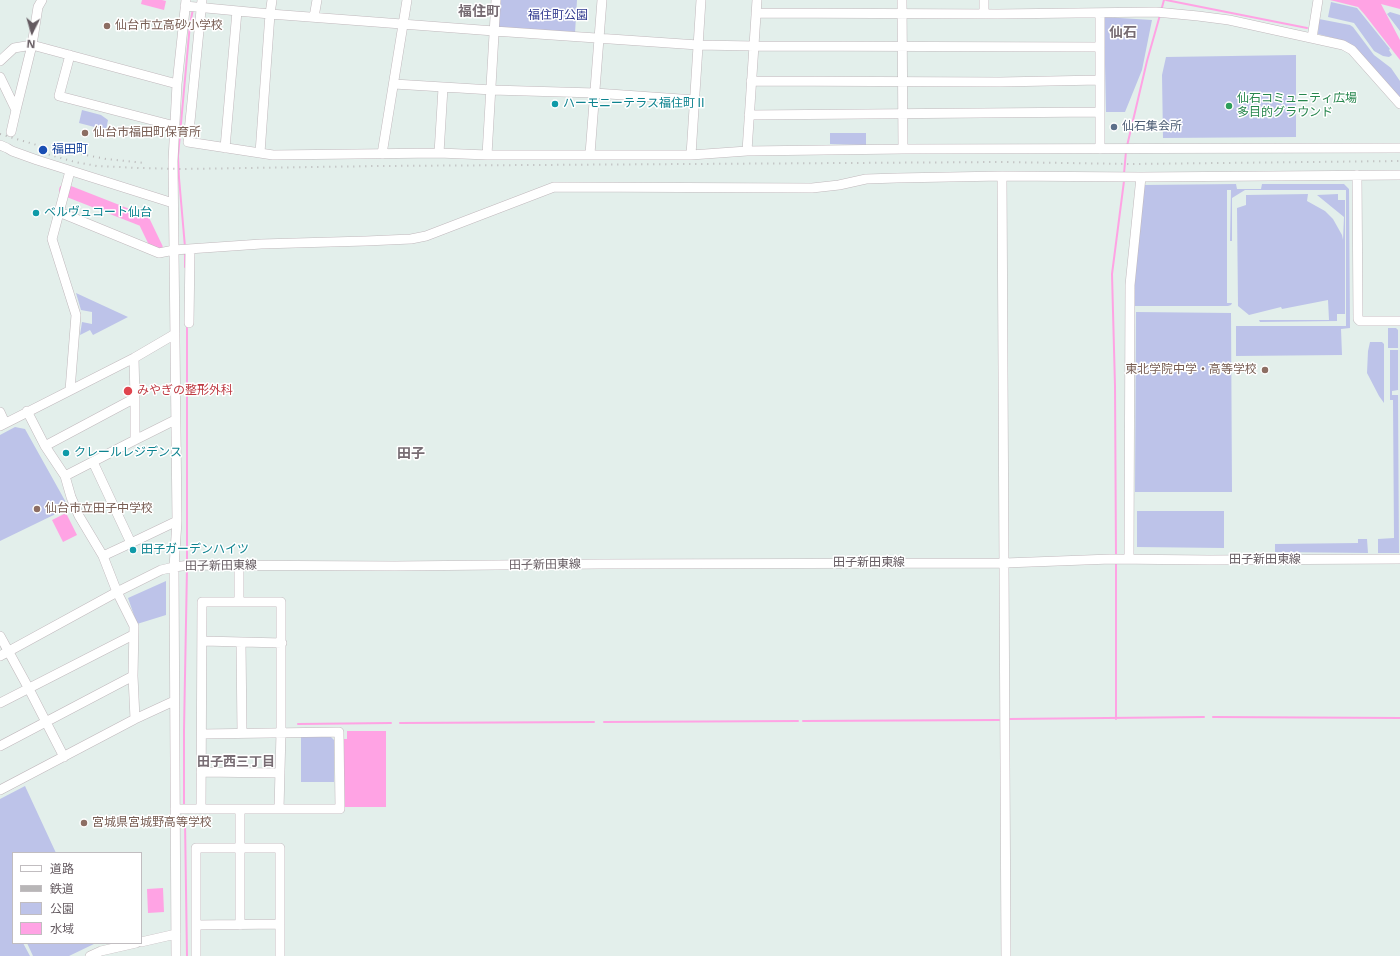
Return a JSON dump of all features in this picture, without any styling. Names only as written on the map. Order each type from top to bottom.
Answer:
[{"type":"street","points":[[11,132],[32,45],[38,7],[42,0]]},
{"type":"street","points":[[260,153],[272,0]]},
{"type":"street","points":[[314,17],[317,0]]},
{"type":"street","points":[[382,154],[407,0]]},
{"type":"street","points":[[487,155],[492,90],[496,0]]},
{"type":"street","points":[[590,154],[602,0]]},
{"type":"street","points":[[692,155],[701,0]]},
{"type":"street","points":[[747,151],[757,0]]},
{"type":"street","points":[[902,0],[903,150]]},
{"type":"street","points":[[984,0],[984,14]]},
{"type":"street","points":[[1312,38],[1318,0]]},
{"type":"street","points":[[193,4],[270,14],[698,45],[1100,47]]},
{"type":"street","points":[[189,323],[183,250],[173,202],[177,84],[193,4]]},
{"type":"street","points":[[193,4],[188,142],[273,155],[439,153],[487,155],[692,155],[747,151],[1400,148]]},
{"type":"street","points":[[226,148],[237,10]]},
{"type":"street","points":[[756,13],[984,14],[1167,12],[1229,20],[1343,45],[1352,50],[1400,104]]},
{"type":"street","points":[[1100,13],[1100,149]]},
{"type":"street","points":[[0,61],[14,48],[32,45],[177,84]]},
{"type":"street","points":[[70,55],[59,96],[175,126]]},
{"type":"street","points":[[0,77],[16,110]]},
{"type":"street","points":[[751,81],[902,82],[1100,80]]},
{"type":"street","points":[[394,84],[443,88],[595,93],[695,100]]},
{"type":"street","points":[[439,153],[443,88]]},
{"type":"street","points":[[749,115],[1099,112]]},
{"type":"street","points":[[0,145],[12,151],[70,171],[173,202]]},
{"type":"street","points":[[70,171],[52,239],[76,315],[70,390]]},
{"type":"street","points":[[1357,175],[1358,319],[1400,321]]},
{"type":"street","points":[[59,212],[159,253],[261,244],[366,242],[411,239],[426,236],[554,187],[812,188],[840,185],[866,179],[1002,176],[1132,177],[1400,175]]},
{"type":"street","points":[[1002,176],[1006,956]]},
{"type":"street","points":[[1120,559],[1130,285],[1132,177]]},
{"type":"street","points":[[176,956],[174,701],[182,566],[177,521],[174,334],[183,250]]},
{"type":"street","points":[[0,412],[3,424],[134,358],[174,334]]},
{"type":"street","points":[[134,358],[135,440]]},
{"type":"street","points":[[45,446],[135,398]]},
{"type":"street","points":[[27,412],[45,446],[65,476],[71,497],[79,516],[103,556],[117,592],[134,626],[133,676],[135,720]]},
{"type":"street","points":[[65,476],[175,420]]},
{"type":"street","points":[[93,462],[131,543]]},
{"type":"street","points":[[103,556],[177,521]]},
{"type":"street","name":"田子新田東線","points":[[4,654],[117,592],[161,570],[182,566],[1005,563],[1120,559],[1400,559]]},
{"type":"street","points":[[239,566],[239,602]]},
{"type":"street","points":[[201,809],[202,602],[281,602],[282,643],[279,809]]},
{"type":"street","points":[[0,703],[133,635]]},
{"type":"street","points":[[0,636],[4,654],[29,689],[64,757]]},
{"type":"street","points":[[203,641],[282,643]]},
{"type":"street","points":[[241,643],[242,733]]},
{"type":"street","points":[[0,746],[133,676]]},
{"type":"street","points":[[0,790],[174,701]]},
{"type":"street","points":[[175,809],[340,809],[338,732],[202,734]]},
{"type":"street","points":[[201,772],[279,773]]},
{"type":"street","points":[[240,809],[240,925]]},
{"type":"street","points":[[196,956],[196,848],[240,848],[280,848],[280,956]]},
{"type":"street","points":[[197,925],[280,924]]},
{"type":"street","points":[[142,942],[176,934]]},
{"type":"street","points":[[90,956],[101,951],[132,944]]},
{"type":"green space","name":"福住町公園","points":[[500,0],[577,0],[575,33],[498,28]]},
{"type":"green space","points":[[1331,2],[1357,8],[1390,49],[1389,50],[1392,55],[1389,57],[1383,56],[1374,51],[1354,23],[1328,17]]},
{"type":"green space","points":[[1390,12],[1400,15],[1400,31],[1387,14]]},
{"type":"green space","points":[[1104,17],[1152,20],[1142,70],[1125,112],[1106,112]]},
{"type":"green space","points":[[1319,19],[1350,25],[1353,27],[1374,55],[1391,68],[1400,81],[1400,99],[1357,51],[1341,40],[1318,34]]},
{"type":"green space","name":"仙石コミュニティ広場 多目的グラウンド","points":[[1296,55],[1296,137],[1163,138],[1162,75],[1166,57]]},
{"type":"green space","points":[[82,110],[101,115],[108,120],[106,130],[79,123]]},
{"type":"green space","points":[[830,133],[866,133],[866,145],[830,144]]},
{"type":"green space","points":[[1236,184],[1237,189],[1261,189],[1262,184],[1344,184],[1349,189],[1350,328],[1341,329],[1342,355],[1236,356],[1236,326],[1346,326],[1346,190],[1245,190],[1232,198],[1232,241],[1230,241],[1231,190],[1227,190],[1227,303],[1232,303],[1231,305],[1134,306],[1136,259],[1144,185]]},
{"type":"green space","points":[[1308,194],[1307,201],[1325,211],[1333,219],[1342,235],[1343,240],[1344,217],[1317,195],[1338,194],[1338,200],[1345,200],[1345,314],[1337,314],[1337,321],[1260,322],[1259,320],[1329,320],[1328,300],[1282,309],[1281,307],[1249,315],[1238,306],[1237,208],[1246,205],[1246,195]]},
{"type":"green space","points":[[76,293],[128,317],[93,335],[90,330],[80,335],[82,322],[92,324],[92,312],[81,310]]},
{"type":"green space","points":[[1136,312],[1231,313],[1232,492],[1135,492]]},
{"type":"green space","points":[[1388,328],[1396,328],[1398,330],[1398,348],[1388,348]]},
{"type":"green space","points":[[1370,342],[1382,342],[1384,344],[1384,403],[1367,373]]},
{"type":"green space","points":[[1390,350],[1398,350],[1398,390],[1392,391],[1392,395],[1398,395],[1399,553],[1378,553],[1378,539],[1394,538],[1393,400],[1390,400]]},
{"type":"green space","points":[[15,427],[25,429],[68,506],[66,509],[0,541],[0,435]]},
{"type":"green space","points":[[1137,511],[1224,511],[1224,548],[1137,547]]},
{"type":"green space","points":[[1358,539],[1367,539],[1368,553],[1275,552],[1275,544],[1358,543]]},
{"type":"green space","points":[[166,581],[166,615],[137,624],[128,598]]},
{"type":"green space","points":[[301,736],[330,736],[334,740],[334,782],[301,782]]},
{"type":"green space","points":[[25,786],[56,852],[12,852],[12,944],[24,944],[30,956],[0,956],[0,799]]},
{"type":"green space","points":[[27,944],[94,944],[69,956],[33,956]]},
{"type":"water","points":[[142,0],[166,1],[164,10],[141,4]]},
{"type":"water","points":[[1330,0],[1400,0],[1400,9],[1381,4],[1400,40],[1400,60],[1358,7]]},
{"type":"water","points":[[66,513],[77,535],[63,542],[52,520]]},
{"type":"water","points":[[347,731],[386,731],[386,807],[344,807],[343,739],[347,739]]},
{"type":"water","points":[[163,888],[164,912],[148,913],[147,889]]},
{"type":"waterway","points":[[1161,11],[1164,0]]},
{"type":"waterway","points":[[1166,0],[1307,28]]},
{"type":"waterway","points":[[185,247],[178,156],[190,24],[193,9]]},
{"type":"waterway","points":[[1127,146],[1147,61],[1160,15]]},
{"type":"waterway","points":[[1124,174],[1126,151]]},
{"type":"waterway","points":[[1116,557],[1115,386],[1112,274],[1124,181]]},
{"type":"waterway","points":[[65,190],[144,221],[157,248]]},
{"type":"waterway","points":[[185,252],[185,267]]},
{"type":"waterway","points":[[187,326],[187,563]]},
{"type":"waterway","points":[[1116,562],[1116,719]]},
{"type":"waterway","points":[[184,804],[187,568]]},
{"type":"waterway","points":[[1009,719],[1204,717]]},
{"type":"waterway","points":[[1213,717],[1400,718]]},
{"type":"waterway","points":[[803,721],[999,720]]},
{"type":"waterway","points":[[604,722],[798,721]]},
{"type":"waterway","points":[[400,723],[594,722]]},
{"type":"waterway","points":[[298,724],[391,723]]},
{"type":"waterway","points":[[185,821],[187,956]]},
{"type":"railway","points":[[0,134],[40,146]]},
{"type":"railway","points":[[46,147],[106,159],[145,163]]},
{"type":"railway","points":[[43,153],[75,162],[97,166],[183,169],[379,166],[1001,162],[1130,164],[1400,161]]},
{"type":"place","name":"仙台市立高砂小学校","points":[[107,26]]},
{"type":"place","name":"ハーモニーテラス福住町Ⅱ","points":[[555,104]]},
{"type":"place","name":"仙石コミュニティ広場 多目的グラウンド","points":[[1229,106]]},
{"type":"place","name":"仙石集会所","points":[[1114,127]]},
{"type":"place","name":"仙台市福田町保育所","points":[[85,133]]},
{"type":"place","name":"福田町","points":[[43,150]]},
{"type":"place","name":"ベルヴュコート仙台","points":[[36,213]]},
{"type":"place","name":"東北学院中学・高等学校","points":[[1265,370]]},
{"type":"place","name":"みやぎの整形外科","points":[[128,391]]},
{"type":"place","name":"クレールレジデンス","points":[[66,453]]},
{"type":"place","name":"仙台市立田子中学校","points":[[37,509]]},
{"type":"place","name":"田子ガーデンハイツ","points":[[133,550]]},
{"type":"place","name":"宮城県宮城野高等学校","points":[[84,823]]},
{"type":"district","name":"福住町","points":[[479,12]]},
{"type":"district","name":"仙石","points":[[1123,33]]},
{"type":"district","name":"田子","points":[[411,454]]},
{"type":"district","name":"田子西三丁目","points":[[236,762]]}]
